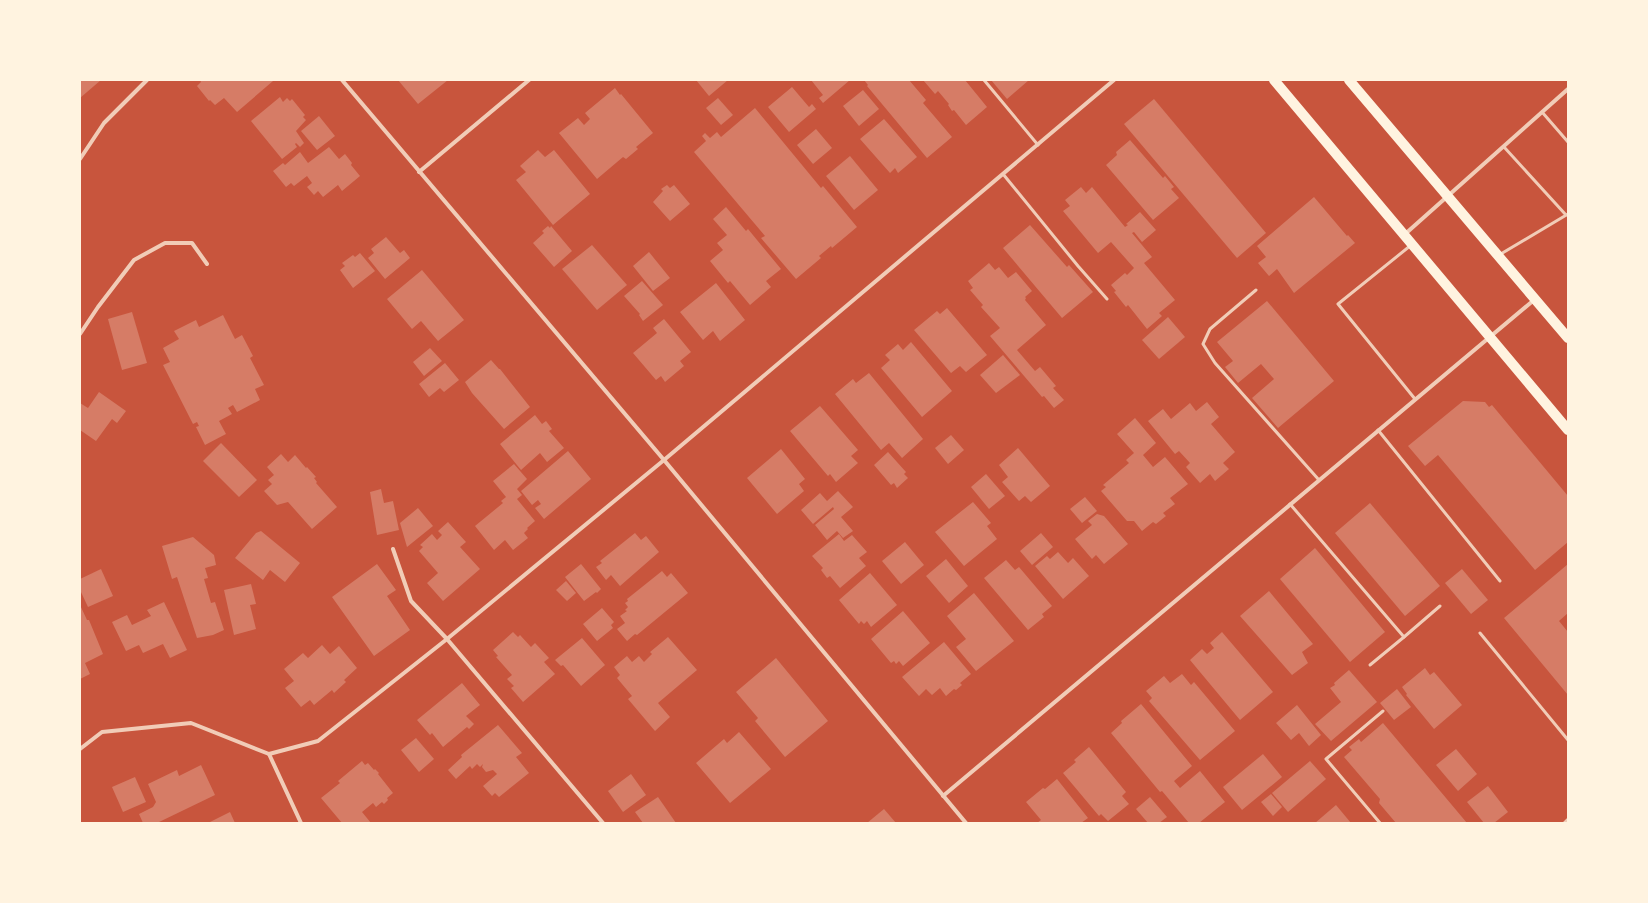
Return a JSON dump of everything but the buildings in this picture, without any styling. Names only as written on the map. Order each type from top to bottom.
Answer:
[{"type":"main road","points":[[1274,80],[1489,338],[1568,430]]},
{"type":"main road","points":[[1349,80],[1568,338]]},
{"type":"street","points":[[80,159],[104,124],[147,80]]},
{"type":"street","points":[[342,80],[664,460],[966,823]]},
{"type":"street","points":[[419,172],[529,80]]},
{"type":"street","points":[[80,749],[102,732],[191,723],[270,754],[318,741],[447,639],[664,460],[1114,80]]},
{"type":"street","points":[[1404,236],[1568,89]]},
{"type":"street","points":[[80,334],[98,307],[134,260],[165,243],[192,243],[207,264]]},
{"type":"street","points":[[943,796],[1535,300]]},
{"type":"street","points":[[393,550],[411,601],[447,639],[603,823]]},
{"type":"street","points":[[270,754],[301,823]]},
{"type":"street","points":[[1565,823],[1568,820]]},
{"type":"lane","points":[[984,80],[1038,144]]},
{"type":"lane","points":[[1542,112],[1568,142]]},
{"type":"lane","points":[[1497,256],[1567,215],[1504,147]]},
{"type":"lane","points":[[1003,174],[1107,299]]},
{"type":"lane","points":[[1411,244],[1338,304],[1415,399]]},
{"type":"lane","points":[[1256,290],[1210,329],[1203,344],[1214,363],[1319,480]]},
{"type":"lane","points":[[1378,430],[1500,581]]},
{"type":"lane","points":[[1290,504],[1404,637]]},
{"type":"lane","points":[[1370,665],[1440,606]]},
{"type":"lane","points":[[1480,633],[1568,740]]},
{"type":"lane","points":[[1380,823],[1326,759],[1383,711]]}]
